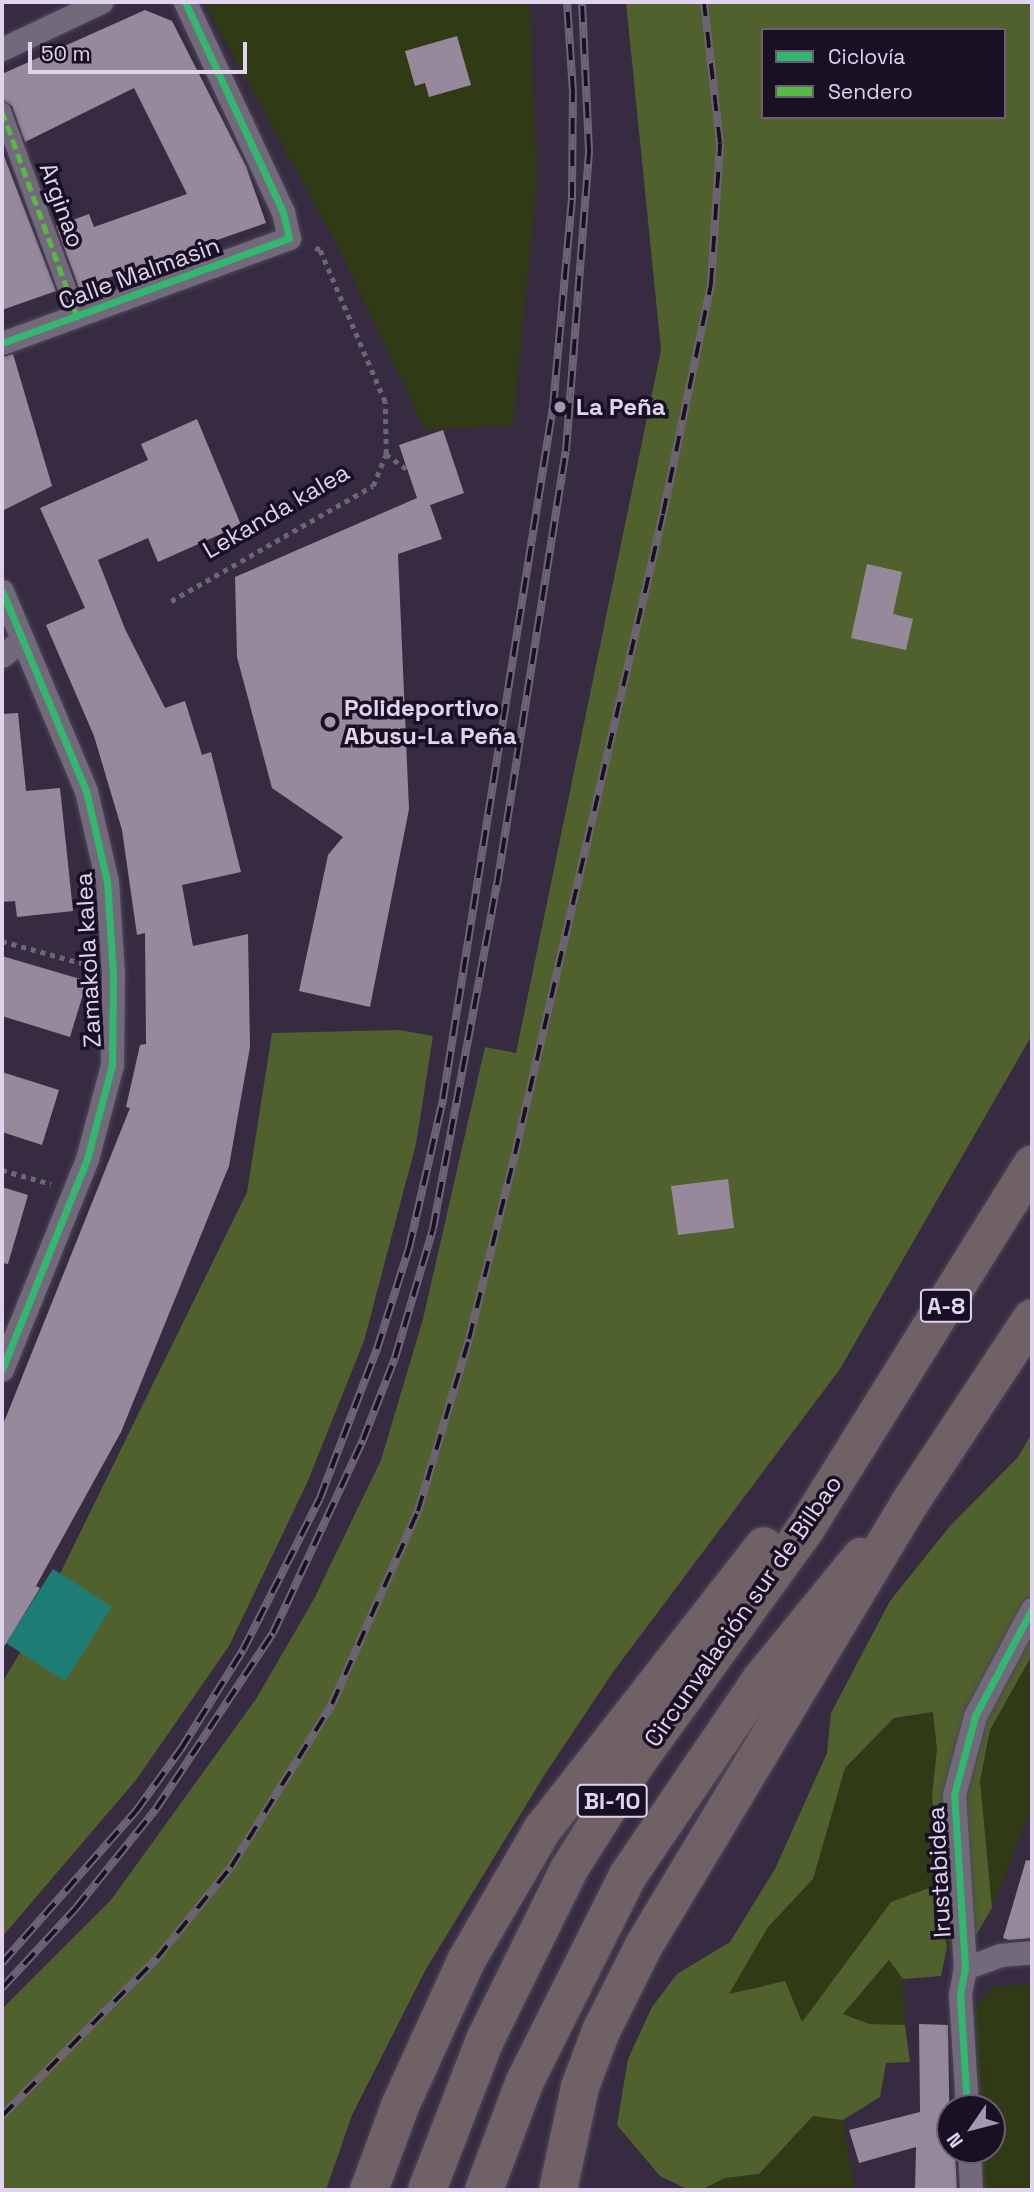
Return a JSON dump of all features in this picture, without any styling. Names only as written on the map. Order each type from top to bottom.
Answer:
[{"type":"highway","name":"A-8","points":[[856,1445],[998,1226],[1032,1165]]},
{"type":"highway","points":[[558,2190],[580,2087],[601,2031],[643,1947],[911,1501],[1032,1318]]},
{"type":"highway","points":[[369,2190],[400,2106],[466,1961],[542,1830],[789,1514],[856,1445]]},
{"type":"highway","name":"Circunvalación sur de Bilbao","points":[[427,2190],[485,2040],[568,1871],[636,1763],[806,1528],[856,1445]]},
{"type":"highway","name":"BI-10","points":[[484,2190],[525,2081],[627,1877],[800,1628],[911,1501]]},
{"type":"street","points":[[2,49],[101,2]]},
{"type":"street","points":[[185,2],[283,212],[289,238]]},
{"type":"street","name":"Arginao","points":[[2,111],[77,316]]},
{"type":"street","name":"Calle Malmasin","points":[[2,343],[289,238]]},
{"type":"street","name":"Zamakola kalea","points":[[2,591],[86,790],[107,881],[113,972],[112,1065],[87,1159],[72,1190],[2,1369]]},
{"type":"street","points":[[2,656],[22,639]]},
{"type":"street","name":"Irustabidea","points":[[966,2094],[960,1995],[965,1968],[954,1795],[975,1716],[1032,1609]]},
{"type":"street","name":"Irustabidea","points":[[965,1968],[1000,1955],[1032,1952]]},
{"type":"street","points":[[970,2164],[971,2190]]},
{"type":"path","points":[[386,454],[408,470]]},
{"type":"path","points":[[2,1170],[72,1190]]},
{"type":"shaded area","points":[[204,2],[530,2],[537,182],[513,425],[425,430],[339,249]]},
{"type":"shaded area","points":[[626,2],[1032,2],[1032,1035],[840,1369],[613,1672],[545,1774],[426,1969],[352,2115],[326,2190],[2,2190],[2,2009],[111,1900],[256,1699],[314,1599],[381,1460],[423,1319],[485,1047],[516,1053],[661,350]]},
{"type":"shaded area","points":[[400,1030],[433,1036],[416,1144],[364,1341],[307,1483],[229,1646],[136,1780],[2,1937],[2,1683],[28,1639],[247,1192],[272,1033]]},
{"type":"shaded area","points":[[1032,1433],[1032,1655],[990,1730],[980,1781],[992,1908],[973,1940],[937,1843],[932,1795],[937,1750],[933,1712],[894,1718],[845,1768],[813,1879],[768,1927],[729,1994],[785,1981],[802,2022],[891,1902],[934,1886],[947,1947],[941,1976],[903,1979],[889,1960],[843,2014],[869,2024],[905,2025],[910,2062],[886,2063],[880,2097],[843,2120],[813,2116],[759,2174],[725,2178],[701,2190],[689,2190],[660,2176],[617,2125],[628,2059],[652,2007],[677,1974],[730,1942],[775,1869],[827,1753],[831,1713],[890,1601],[950,1526],[1018,1457]]},
{"type":"shaded area","points":[[53,1569],[112,1607],[65,1681],[6,1643]]},
{"type":"shaded area","points":[[1032,1655],[1032,1807],[992,1908],[980,1781],[990,1730]]},
{"type":"shaded area","points":[[933,1712],[937,1750],[932,1795],[973,1940],[947,1947],[934,1886],[891,1902],[802,2022],[728,1995],[768,1927],[813,1879],[845,1768],[894,1719]]},
{"type":"shaded area","points":[[889,1959],[903,1979],[905,2025],[869,2024],[843,2014]]},
{"type":"shaded area","points":[[1032,1983],[1032,2190],[983,2190],[982,2164],[1006,2164],[1006,2094],[978,2094],[975,2007],[992,1987]]},
{"type":"shaded area","points":[[813,2116],[843,2120],[855,2190],[701,2190],[725,2178],[759,2174]]},
{"type":"building","points":[[145,10],[172,21],[246,166],[266,223],[79,288],[56,226],[89,214],[94,227],[187,194],[134,88],[25,142],[12,106],[2,100],[2,74]]},
{"type":"building","points":[[457,36],[471,85],[429,97],[425,83],[415,86],[405,51]]},
{"type":"building","points":[[4,156],[56,291],[2,310],[2,157]]},
{"type":"building","points":[[13,354],[52,486],[2,511],[2,357]]},
{"type":"building","points":[[197,419],[241,525],[158,562],[148,538],[98,560],[125,629],[165,708],[185,701],[202,755],[211,752],[241,872],[182,885],[193,946],[248,934],[250,1047],[229,1166],[121,1432],[36,1586],[40,1588],[2,1650],[2,1427],[130,1108],[126,1107],[140,1045],[146,1044],[145,933],[137,935],[122,830],[94,736],[46,625],[85,608],[40,508],[148,460],[141,444]]},
{"type":"building","name":"Polideportivo Abusu-La Peña","points":[[443,430],[464,493],[430,505],[442,539],[398,554],[409,809],[370,1007],[299,991],[328,855],[343,837],[272,788],[237,657],[235,577],[417,498],[399,445]]},
{"type":"building","points":[[867,564],[902,572],[893,614],[913,619],[906,650],[851,638]]},
{"type":"building","points":[[18,713],[26,791],[60,788],[73,911],[17,917],[15,901],[2,902],[2,714]]},
{"type":"building","points":[[2,956],[87,981],[70,1037],[2,1016]]},
{"type":"building","points":[[2,1072],[59,1090],[42,1145],[2,1132]]},
{"type":"building","points":[[728,1179],[734,1228],[678,1235],[671,1186]]},
{"type":"building","points":[[2,1187],[28,1195],[8,1264],[2,1263]]},
{"type":"building","points":[[1026,1860],[1032,1861],[1032,1938],[1009,1940],[1003,1938]]},
{"type":"building","points":[[919,2024],[948,2025],[949,2094],[936,2094],[936,2164],[956,2164],[957,2190],[915,2190],[916,2147],[859,2163],[849,2130],[920,2112]]},
{"type":"railway","points":[[2,1963],[136,1811],[181,1749],[243,1650],[320,1498],[377,1349],[409,1248],[443,1099],[553,407],[572,198],[573,92],[567,2]]},
{"type":"railway","points":[[2,1988],[76,1908],[156,1809],[273,1633],[363,1440],[395,1358],[433,1229],[497,885],[566,451],[589,150],[582,2]]},
{"type":"railway","points":[[2,2116],[157,1958],[231,1867],[332,1704],[418,1511],[469,1339],[515,1154],[663,514],[711,284],[720,143],[704,2]]},
{"type":"marked path","points":[[2,111],[77,316]]},
{"type":"cycle path","points":[[2,343],[289,238],[283,212],[185,2]]},
{"type":"cycle path","points":[[2,591],[86,791],[107,881],[113,973],[112,1065],[87,1159],[2,1369]]},
{"type":"cycle path","points":[[966,2094],[960,1995],[965,1968],[954,1795],[975,1716],[1032,1609]]},
{"type":"place","name":"La Peña","points":[[560,407]]},
{"type":"place","name":"Polideportivo Abusu-La Peña","points":[[330,722]]}]
